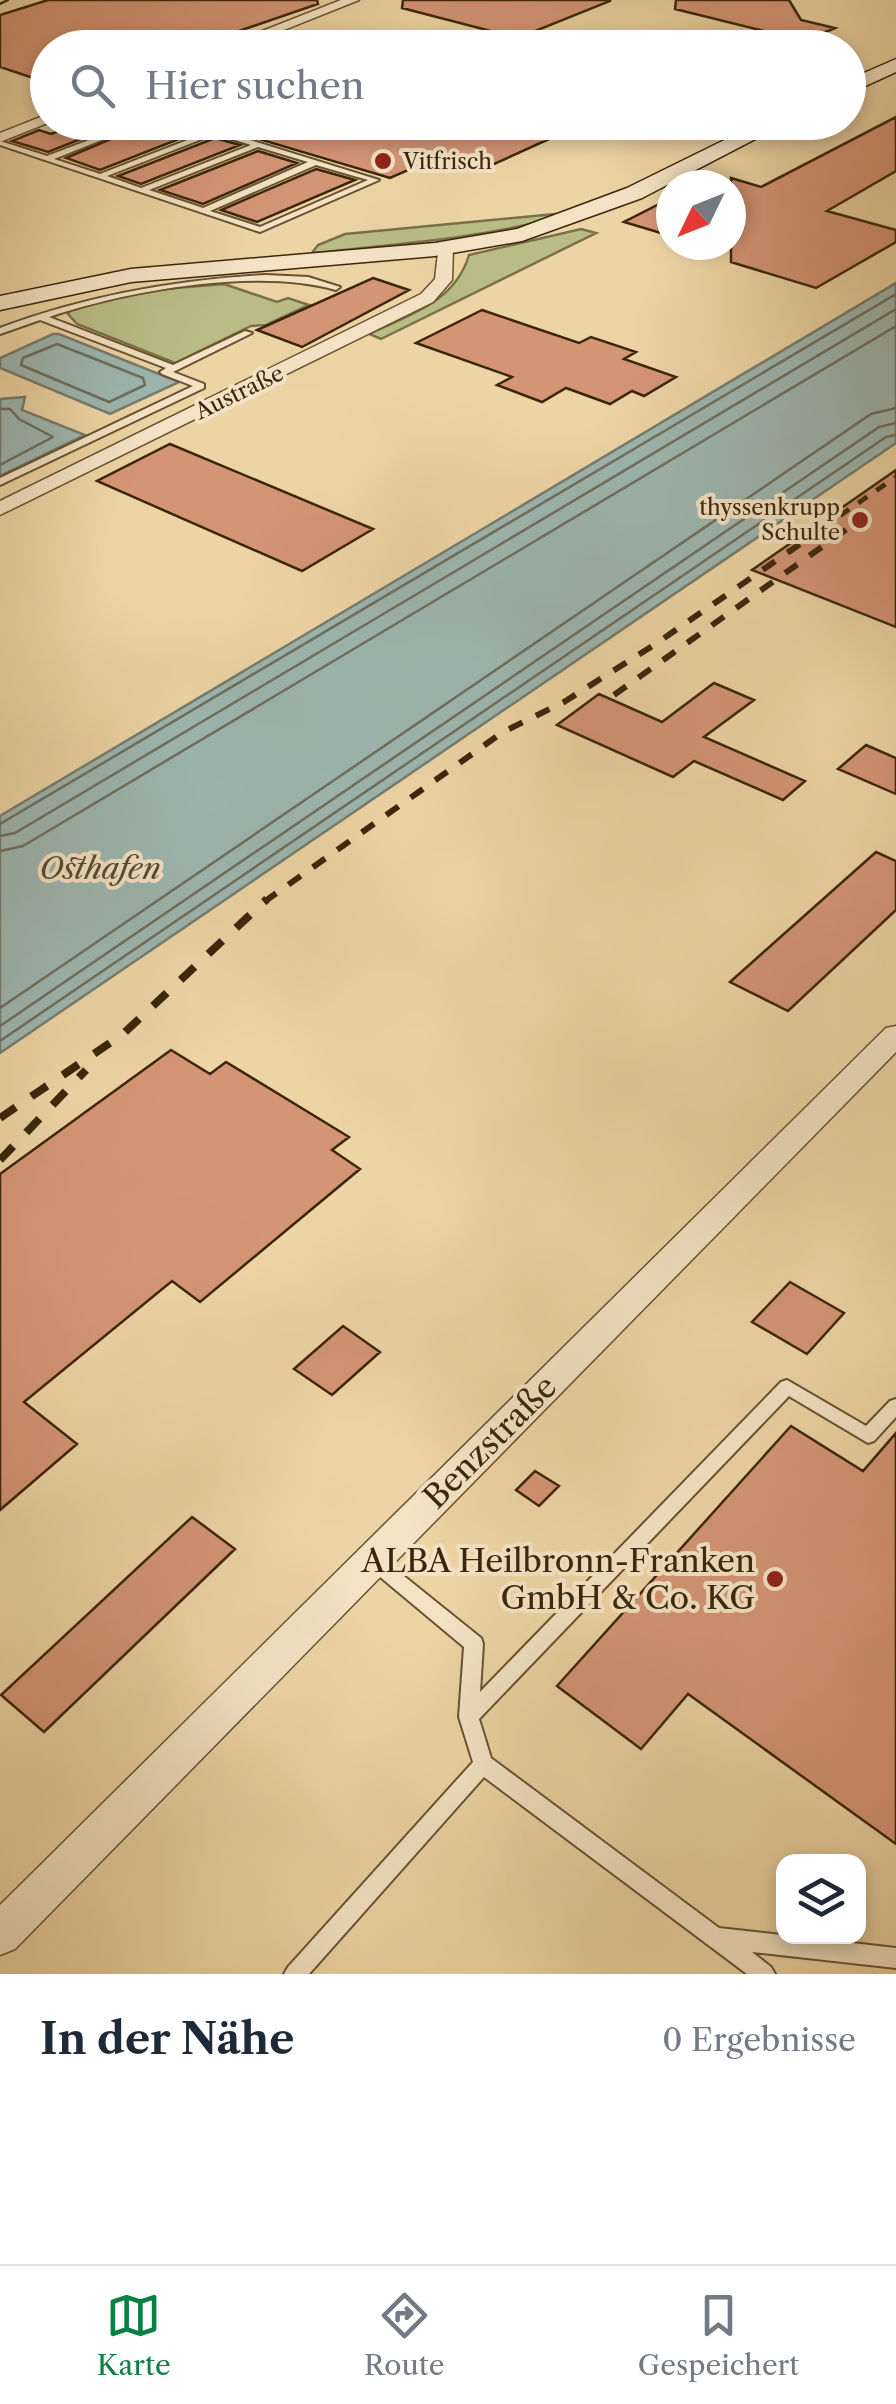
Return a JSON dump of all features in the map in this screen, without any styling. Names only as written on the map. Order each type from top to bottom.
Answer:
[{"type":"main road","points":[[866,79],[896,64]]},
{"type":"main road","points":[[0,303],[82,283],[158,272],[444,248],[524,235],[577,219],[741,140]]},
{"type":"street","points":[[273,30],[352,0]]},
{"type":"street","points":[[0,140],[30,126]]},
{"type":"street","name":"Austraße","points":[[0,509],[427,298],[442,280],[444,248]]},
{"type":"street","name":"Benzstraße","points":[[0,1934],[896,1035]]},
{"type":"lane","points":[[0,140],[260,230],[374,180],[240,140]]},
{"type":"lane","points":[[48,159],[97,140]]},
{"type":"lane","points":[[100,176],[193,140]]},
{"type":"lane","points":[[142,190],[257,145]]},
{"type":"lane","points":[[204,211],[316,162]]},
{"type":"lane","points":[[0,332],[98,296],[152,288],[306,276],[336,287]]},
{"type":"lane","points":[[39,316],[173,368]]},
{"type":"lane","points":[[0,482],[201,386],[166,372],[248,333]]},
{"type":"lane","points":[[469,1717],[786,1387],[868,1436],[896,1406]]},
{"type":"lane","points":[[372,1560],[474,1644],[469,1717],[483,1764],[764,1974]]},
{"type":"lane","points":[[295,1974],[483,1764]]},
{"type":"lane","points":[[717,1938],[896,1958]]},
{"type":"green space","points":[[576,212],[478,234],[312,253],[318,245],[345,234]]},
{"type":"green space","points":[[581,229],[596,233],[381,339],[369,334],[430,305],[453,284],[469,255]]},
{"type":"green space","points":[[224,284],[277,302],[288,298],[309,305],[266,325],[251,326],[175,363],[77,324],[68,314],[72,308],[150,290]]},
{"type":"water","name":"Osthafen","points":[[896,283],[896,443],[0,1053],[0,816]]},
{"type":"water","points":[[53,334],[179,382],[110,414],[0,368],[0,358]]},
{"type":"water","points":[[25,397],[22,410],[85,435],[0,476],[0,399]]},
{"type":"building","points":[[48,0],[317,0],[318,4],[242,30],[30,30],[30,77],[0,67],[0,15]]},
{"type":"building","points":[[403,0],[610,0],[538,30],[487,30],[402,8]]},
{"type":"building","points":[[676,0],[789,0],[801,20],[835,28],[760,30],[675,9]]},
{"type":"building","points":[[896,117],[896,171],[827,211],[896,230],[896,242],[816,288],[731,262],[746,260],[746,182],[761,187],[852,140],[866,140],[866,133]]},
{"type":"building","points":[[30,134],[30,140],[78,140],[48,152],[12,141]]},
{"type":"building","points":[[108,140],[177,140],[100,170],[66,158]]},
{"type":"building","points":[[210,140],[240,145],[141,184],[118,176]]},
{"type":"building","name":"Vitfrisch","points":[[262,140],[547,140],[483,169],[440,156],[390,178]]},
{"type":"building","points":[[258,151],[297,163],[203,204],[160,190]]},
{"type":"building","points":[[316,169],[355,180],[257,222],[221,210]]},
{"type":"building","points":[[656,206],[656,232],[624,222]]},
{"type":"building","points":[[373,278],[409,290],[302,347],[257,330]]},
{"type":"building","points":[[482,310],[579,343],[591,337],[636,352],[624,359],[676,377],[644,396],[632,391],[610,404],[566,388],[542,402],[497,385],[512,377],[416,343]]},
{"type":"building","points":[[170,444],[373,529],[302,571],[97,481]]},
{"type":"building","name":"thyssenkrupp Schulte","points":[[896,470],[896,627],[752,570]]},
{"type":"building","points":[[714,683],[754,700],[704,737],[805,781],[783,800],[694,761],[673,777],[557,725],[599,694],[662,722]]},
{"type":"building","points":[[866,745],[896,758],[896,794],[838,769]]},
{"type":"building","points":[[876,852],[896,861],[896,910],[788,1011],[730,982]]},
{"type":"building","points":[[171,1050],[210,1074],[226,1062],[349,1137],[332,1150],[360,1169],[200,1302],[172,1281],[24,1402],[77,1444],[0,1510],[0,1174]]},
{"type":"building","points":[[790,1282],[844,1313],[807,1354],[752,1322]]},
{"type":"building","points":[[343,1326],[380,1352],[332,1395],[294,1369]]},
{"type":"building","name":"ALBA Heilbronn-Franken GmbH & Co. KG","points":[[791,1426],[863,1471],[896,1433],[896,1844],[688,1694],[641,1749],[557,1686]]},
{"type":"building","points":[[535,1471],[559,1486],[539,1506],[516,1490]]},
{"type":"building","points":[[192,1517],[235,1549],[44,1732],[1,1695]]},
{"type":"tram line","points":[[0,4],[8,0]]},
{"type":"railway","points":[[822,528],[896,477]]},
{"type":"railway","points":[[264,902],[503,732],[564,702],[657,643],[826,526]]},
{"type":"railway","points":[[614,695],[847,529]]},
{"type":"railway","points":[[0,1118],[123,1034],[267,899]]},
{"type":"railway","points":[[0,1160],[86,1070]]},
{"type":"place","name":"Vitfrisch","points":[[383,161]]},
{"type":"place","name":"thyssenkrupp Schulte","points":[[860,520]]},
{"type":"place","name":"ALBA Heilbronn-Franken GmbH & Co. KG","points":[[775,1579]]}]
